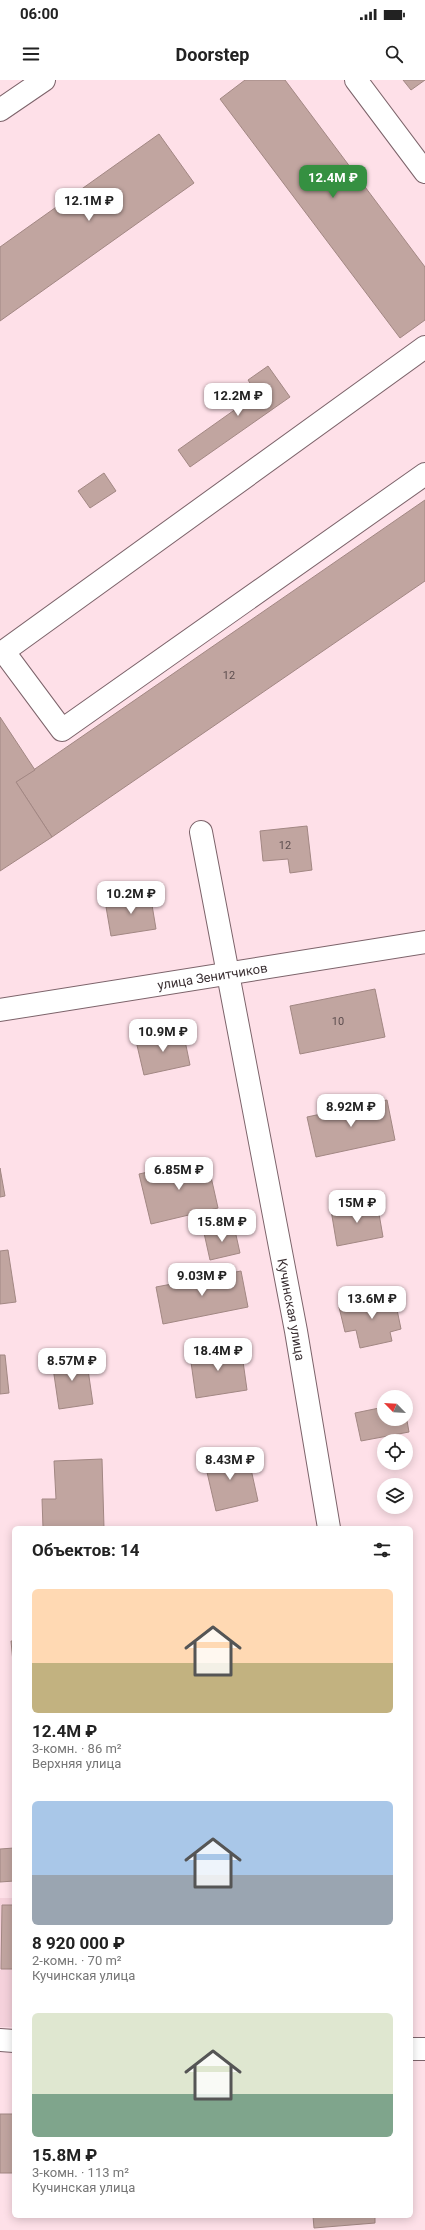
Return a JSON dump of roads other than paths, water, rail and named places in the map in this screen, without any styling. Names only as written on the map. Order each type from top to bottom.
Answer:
[{"type":"main road","points":[[0,110],[44,80]]},
{"type":"main road","points":[[356,80],[425,172]]},
{"type":"main road","points":[[425,347],[2,653],[62,730],[425,474]]},
{"type":"main road","name":"Кучинская улица","points":[[200,832],[296,1331],[329,1526]]},
{"type":"main road","name":"улица Зенитчиков","points":[[0,1010],[425,942]]},
{"type":"main road","points":[[0,2040],[12,2041]]},
{"type":"main road","points":[[413,2049],[425,2049]]}]
